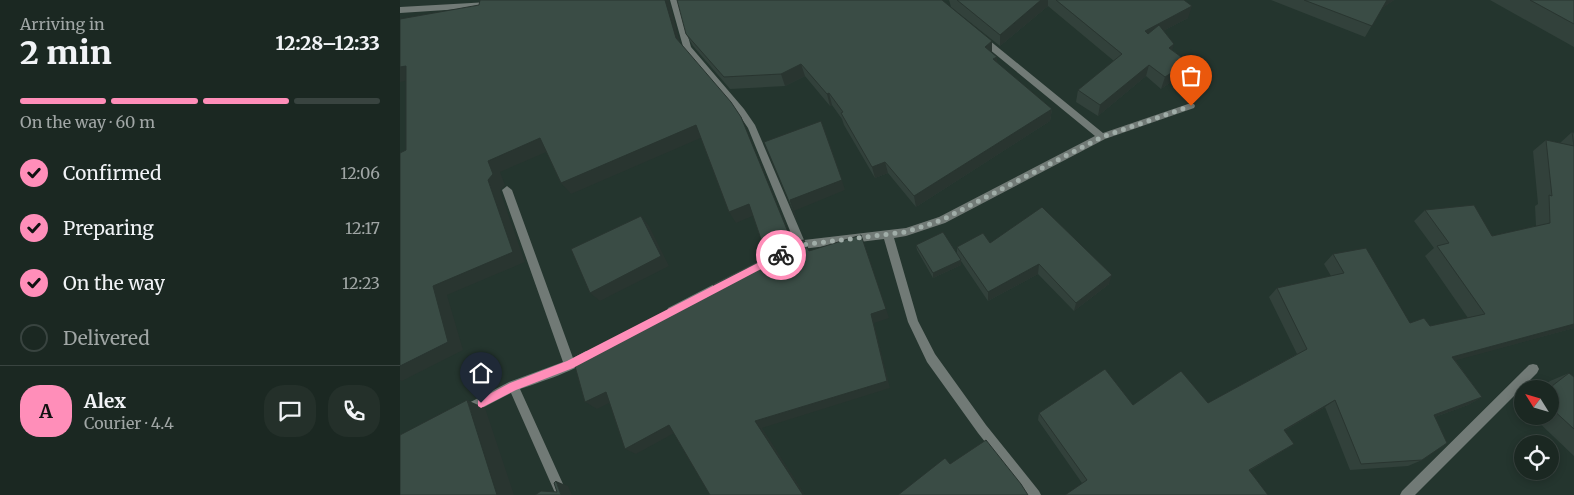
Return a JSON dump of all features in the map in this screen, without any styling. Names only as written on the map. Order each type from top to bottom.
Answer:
[{"type":"street","points":[[674,0],[688,48],[741,111],[752,127],[801,245]]},
{"type":"street","points":[[400,10],[495,5]]},
{"type":"street","points":[[976,34],[1102,137]]},
{"type":"street","points":[[783,254],[801,245],[906,232],[942,220],[1102,137],[1191,106]]},
{"type":"street","points":[[508,190],[570,365]]},
{"type":"street","points":[[888,234],[913,322],[931,358],[982,429],[1035,495]]},
{"type":"street","points":[[659,318],[738,277]]},
{"type":"street","points":[[452,418],[513,386],[570,365],[597,351]]},
{"type":"street","points":[[1406,495],[1533,369]]},
{"type":"street","points":[[513,386],[562,495]]},
{"type":"building","points":[[480,0],[665,0],[676,38],[731,102],[741,117],[788,232],[763,245],[749,204],[729,212],[696,125],[561,183],[540,138],[488,161],[493,174],[488,180],[513,252],[433,286],[448,342],[400,366],[400,153],[406,150],[406,66],[400,67],[400,19],[479,5]]},
{"type":"building","points":[[677,0],[942,0],[992,41],[985,47],[997,57],[993,59],[1052,109],[914,196],[885,162],[872,167],[841,113],[843,112],[829,93],[827,94],[801,64],[781,74],[724,77],[686,34]]},
{"type":"building","points":[[957,0],[1041,0],[1000,35]]},
{"type":"building","points":[[1056,0],[1184,0],[1192,6],[1145,31],[1148,34],[1159,25],[1174,44],[1169,48],[1188,62],[1165,77],[1149,65],[1100,105],[1078,90],[1122,54]]},
{"type":"building","points":[[1304,0],[1387,0],[1372,26]]},
{"type":"building","points":[[1530,0],[1574,0],[1574,24]]},
{"type":"building","points":[[821,121],[842,180],[790,200],[796,218],[764,142]]},
{"type":"building","points":[[1546,140],[1574,146],[1574,324],[1452,357],[1482,397],[1434,415],[1447,443],[1422,460],[1361,464],[1335,400],[1284,430],[1294,444],[1249,470],[1268,495],[1065,495],[1087,480],[1039,413],[1105,369],[1133,405],[1181,371],[1208,403],[1307,349],[1277,288],[1344,273],[1333,254],[1366,248],[1410,323],[1424,318],[1430,326],[1485,314],[1437,246],[1449,243],[1425,210],[1474,205],[1492,236],[1550,223],[1549,195],[1552,196]]},
{"type":"building","points":[[1042,207],[1112,275],[1076,303],[1039,264],[988,292],[957,247],[983,233],[990,243]]},
{"type":"building","points":[[641,216],[661,256],[590,293],[571,249]]},
{"type":"building","points":[[943,232],[961,260],[933,273],[916,245]]},
{"type":"building","points":[[861,235],[886,309],[871,314],[887,381],[755,421],[803,495],[710,495],[669,425],[625,449],[606,392],[585,402],[573,359],[716,290],[713,284],[798,241],[804,240],[809,251]]},
{"type":"building","points":[[1569,373],[1574,377],[1574,429],[1559,415],[1559,381]]},
{"type":"building","points":[[467,400],[497,495],[400,495],[400,435]]},
{"type":"building","points":[[986,440],[1028,495],[898,495],[945,458],[950,464]]},
{"type":"building","points":[[556,481],[561,495],[535,495],[541,491],[557,492],[554,483]]},
{"type":"way so far","points":[[781,255],[801,245],[906,232],[942,220],[1102,137],[1191,106]]},
{"type":"route","points":[[481,403],[513,386],[570,365],[781,255]]}]
